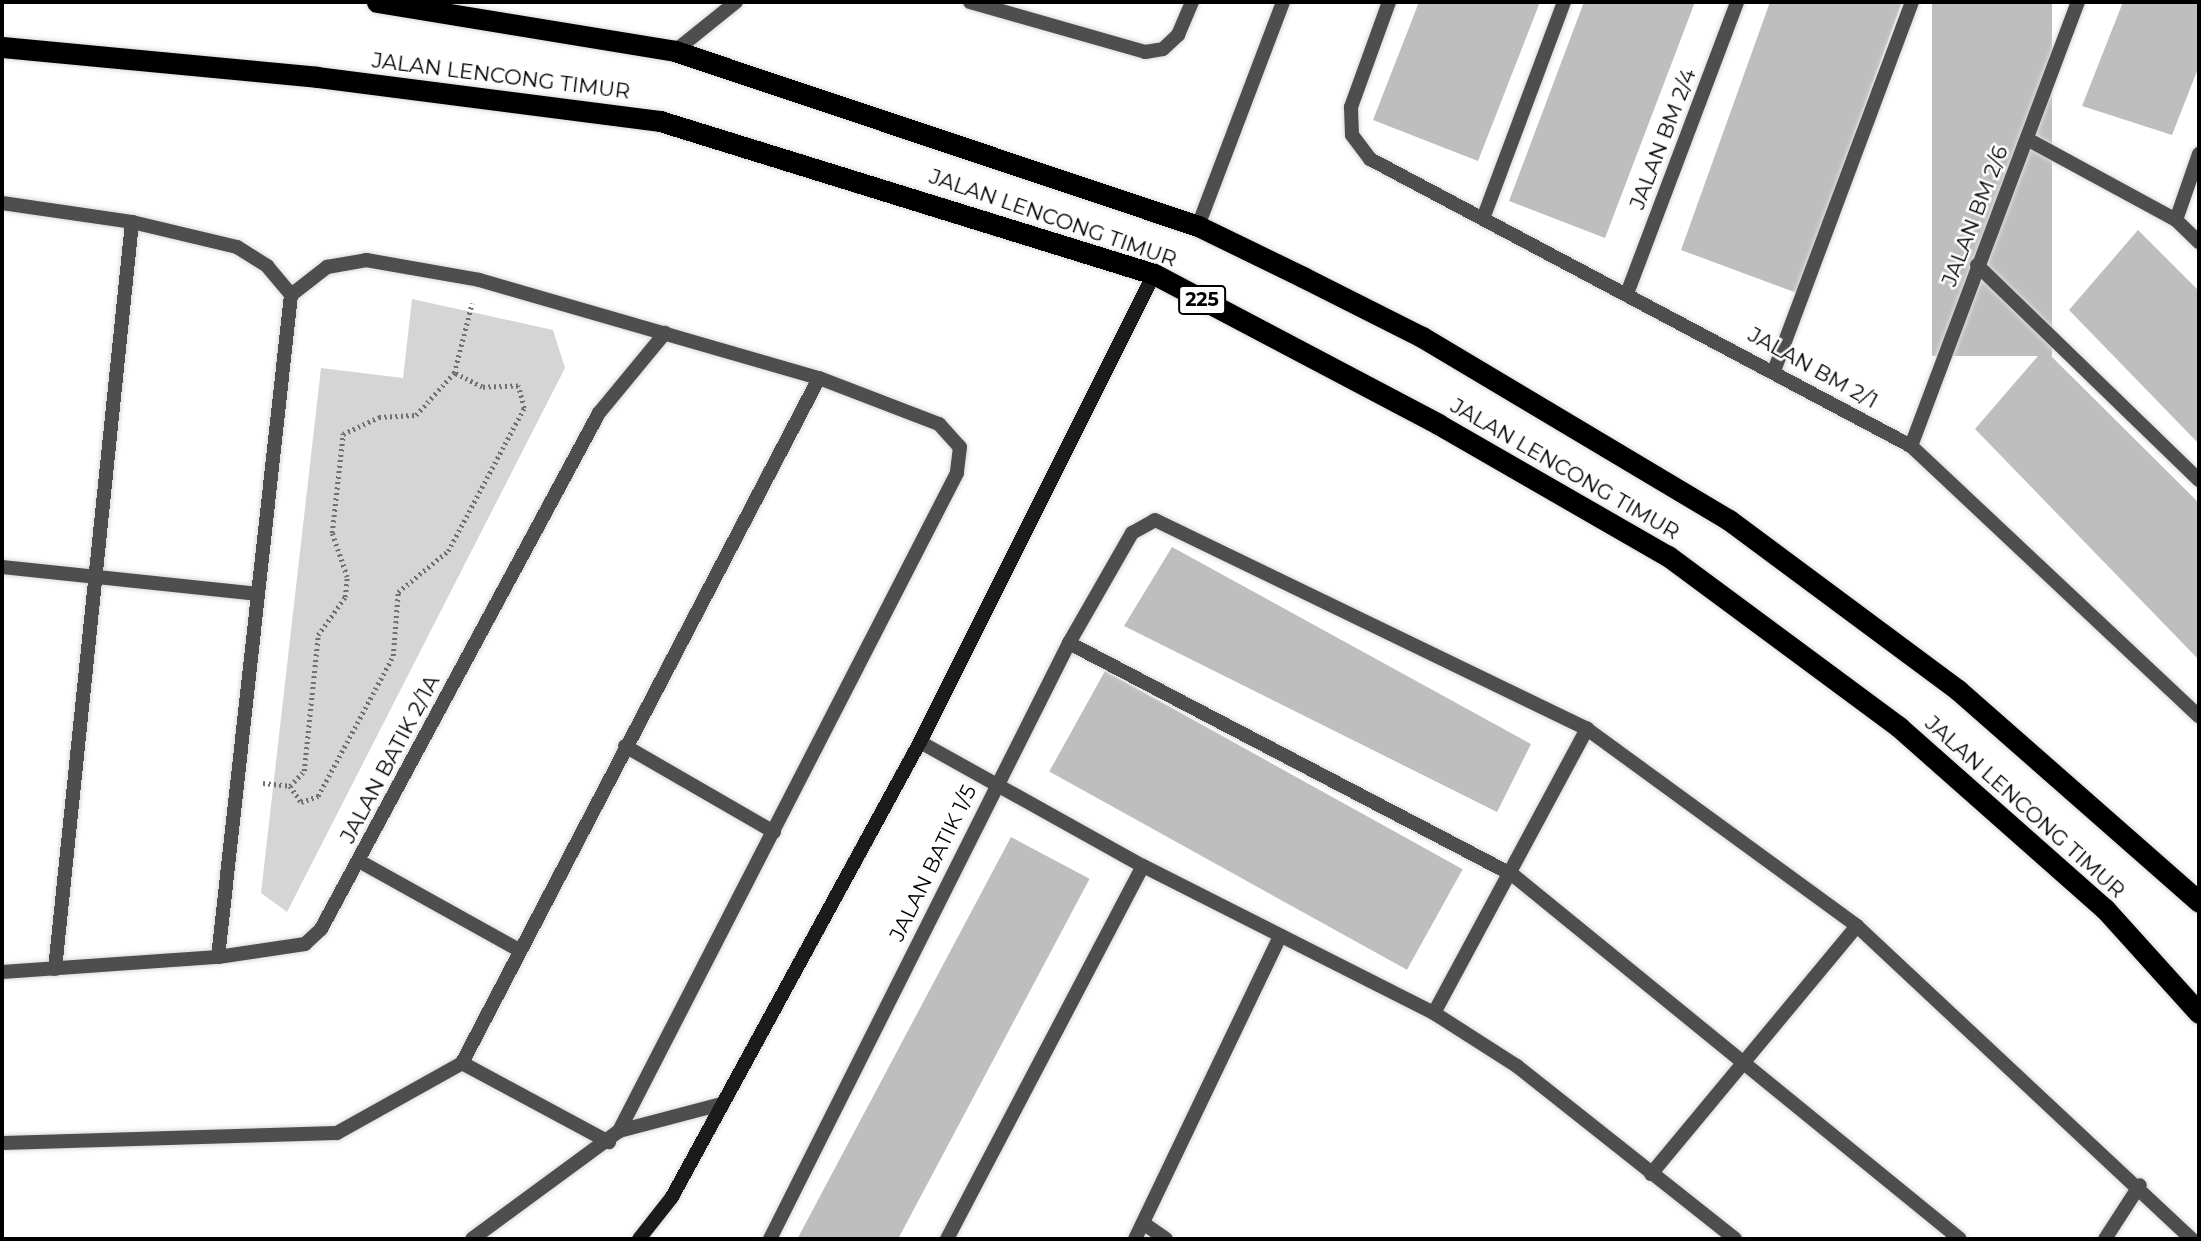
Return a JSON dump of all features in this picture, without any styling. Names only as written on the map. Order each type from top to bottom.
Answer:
[{"type":"highway","name":"JALAN LENCONG TIMUR","points":[[377,2],[675,51],[1198,226],[1422,337],[1729,520],[1958,690],[2199,902]]},
{"type":"highway","name":"JALAN LENCONG TIMUR","points":[[2,47],[317,77],[660,121],[1154,274],[1438,424],[1668,556],[1899,727],[2105,909],[2199,1013]]},
{"type":"street","points":[[675,51],[736,2]]},
{"type":"street","points":[[970,2],[1145,52],[1163,49],[1178,35],[1192,2]]},
{"type":"street","points":[[1198,226],[1283,2]]},
{"type":"street","name":"JALAN BM 2/1","points":[[1389,2],[1351,107],[1352,135],[1370,159],[1629,291],[1911,446],[2199,716]]},
{"type":"street","points":[[1485,216],[1564,2]]},
{"type":"street","name":"JALAN BM 2/4","points":[[1629,291],[1737,2]]},
{"type":"street","points":[[1774,371],[1912,2]]},
{"type":"street","name":"JALAN BM 2/6","points":[[1911,446],[2078,2]]},
{"type":"street","points":[[2027,139],[2176,220],[2199,242]]},
{"type":"street","points":[[2176,220],[2199,154]]},
{"type":"street","points":[[2,203],[132,222],[237,247],[267,266],[291,295]]},
{"type":"street","points":[[55,969],[132,222]]},
{"type":"street","points":[[218,957],[234,780],[291,295],[327,267],[366,260],[479,280],[819,378],[939,424],[960,447],[957,473],[774,832],[614,1137]]},
{"type":"street","points":[[1977,265],[2199,480]]},
{"type":"street","points":[[639,1239],[672,1197],[920,742],[1154,274]]},
{"type":"street","name":"JALAN BATIK 2/1A","points":[[2,972],[218,957],[305,944],[321,929],[599,413],[665,332]]},
{"type":"street","points":[[2,1143],[337,1133],[462,1063],[819,378]]},
{"type":"street","name":"JALAN BATIK 1/5","points":[[770,1239],[997,783],[1069,643],[1132,533],[1155,520],[1587,729]]},
{"type":"street","points":[[2,567],[257,594]]},
{"type":"street","points":[[1069,643],[1513,875],[1750,1062],[1960,1239]]},
{"type":"street","points":[[1434,1013],[1513,875],[1587,729],[1857,926],[2140,1185],[2192,1239]]},
{"type":"street","points":[[920,742],[1143,866],[1434,1013],[1517,1066],[1735,1239]]},
{"type":"street","points":[[625,746],[774,832]]},
{"type":"street","points":[[359,861],[519,950]]},
{"type":"street","points":[[947,1239],[1143,866]]},
{"type":"street","points":[[1651,1174],[1750,1062],[1857,926]]},
{"type":"street","points":[[1135,1239],[1280,937]]},
{"type":"street","points":[[462,1063],[614,1137]]},
{"type":"street","points":[[472,1239],[614,1137],[721,1104]]},
{"type":"street","points":[[2105,1239],[2140,1185]]},
{"type":"street","points":[[1143,1223],[1166,1239]]},
{"type":"path","points":[[290,786],[304,771],[317,635],[345,597],[347,577],[332,533],[343,434],[379,417],[416,415],[454,373],[479,280]]},
{"type":"path","points":[[290,786],[300,802],[318,796],[393,656],[398,592],[448,551],[524,408],[518,386],[482,387],[454,373]]},
{"type":"path","points":[[234,780],[290,786]]},
{"type":"shaded area","points":[[412,299],[553,330],[565,368],[287,912],[261,893],[321,368],[403,378]]},
{"type":"building","points":[[1419,2],[1540,2],[1478,161],[1373,120]]},
{"type":"building","points":[[1584,2],[1695,2],[1605,238],[1509,201]]},
{"type":"building","points":[[1770,2],[1902,2],[1797,293],[1681,250]]},
{"type":"building","points":[[1932,2],[2052,2],[2052,356],[1932,356]]},
{"type":"building","points":[[2123,2],[2199,2],[2199,66],[2172,135],[2082,106]]},
{"type":"building","points":[[2138,230],[2199,291],[2199,444],[2069,310]]},
{"type":"building","points":[[2044,349],[2199,503],[2199,660],[1975,429]]},
{"type":"building","points":[[1172,547],[1531,744],[1497,812],[1124,626]]},
{"type":"building","points":[[1105,671],[1463,869],[1407,970],[1049,772]]},
{"type":"building","points":[[1011,837],[1090,879],[898,1239],[797,1239]]}]
